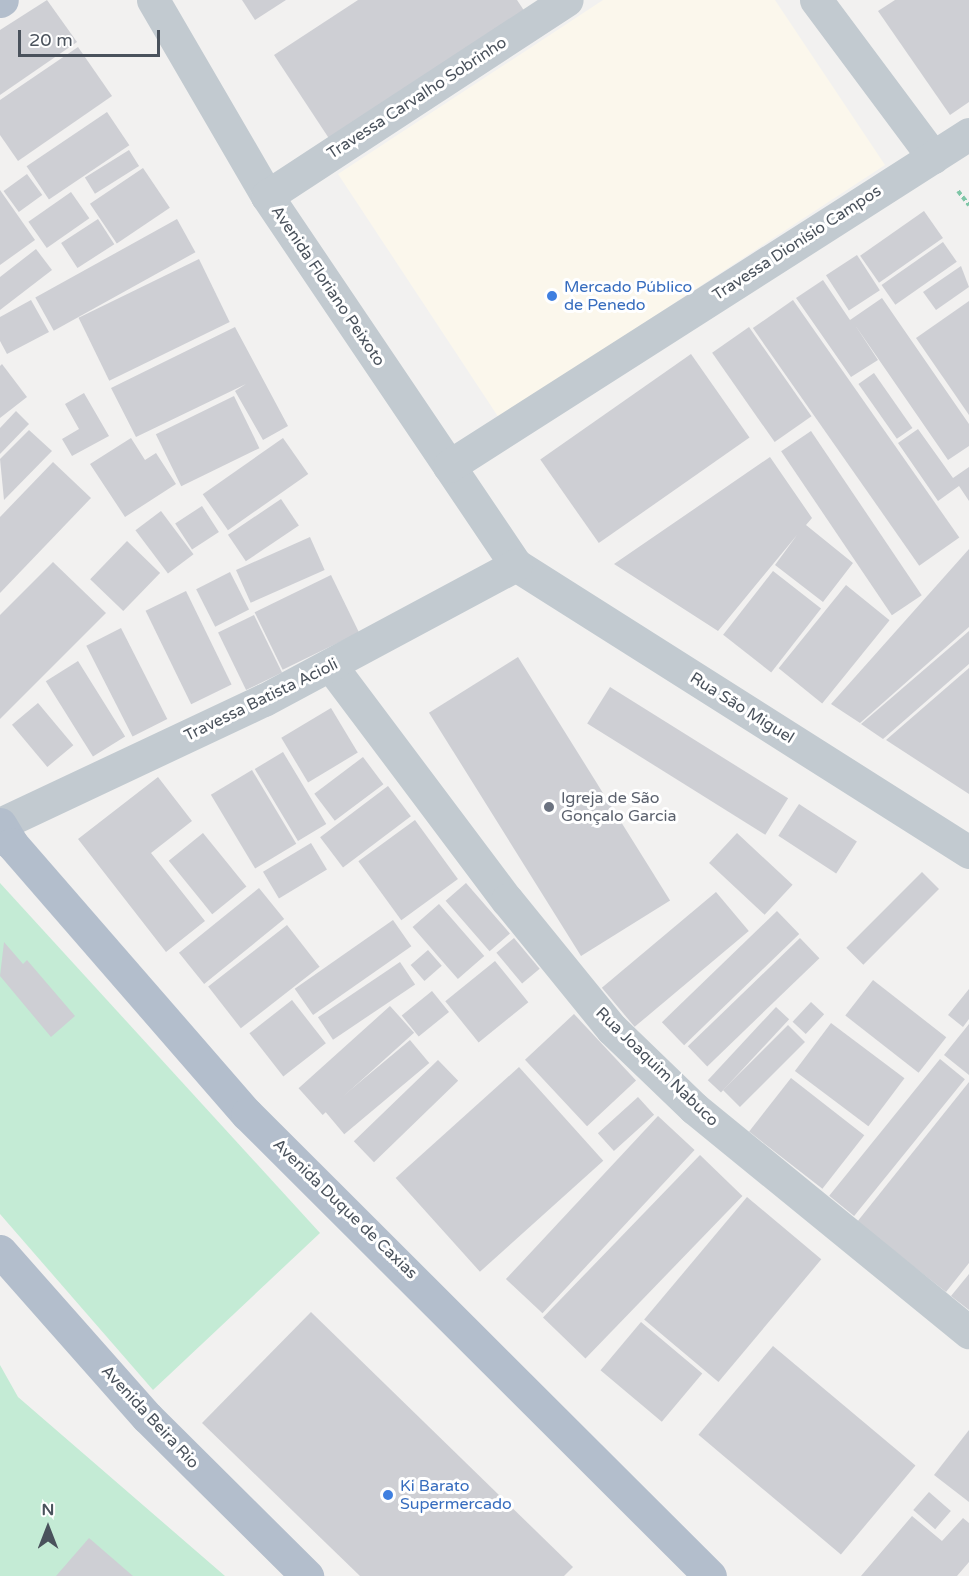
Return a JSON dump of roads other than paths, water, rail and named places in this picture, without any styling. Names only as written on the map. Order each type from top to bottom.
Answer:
[{"type":"main road","name":"Avenida Duque de Caxias","points":[[4,841],[247,1114],[710,1576]]},
{"type":"main road","name":"Avenida Beira Rio","points":[[0,1251],[147,1417],[307,1576]]},
{"type":"street","name":"Avenida Floriano Peixoto","points":[[153,0],[267,196],[516,565]]},
{"type":"street","name":"Travessa Carvalho Sobrinho","points":[[267,196],[567,0]]},
{"type":"street","points":[[825,3],[933,157]]},
{"type":"street","name":"Travessa Dionísio Campos","points":[[449,466],[969,134]]},
{"type":"street","name":"Travessa Batista Acioli","points":[[4,841],[516,565]]},
{"type":"street","name":"Rua São Miguel","points":[[516,565],[969,852]]},
{"type":"street","name":"Rua Joaquim Nabuco","points":[[331,666],[507,900],[612,1029],[694,1108],[969,1332]]},
{"type":"place","name":"Mercado Público de Penedo","points":[[552,296]]},
{"type":"place","name":"Igreja de São Gonçalo Garcia","points":[[549,807]]},
{"type":"place","name":"Ki Barato Supermercado","points":[[388,1495]]}]
